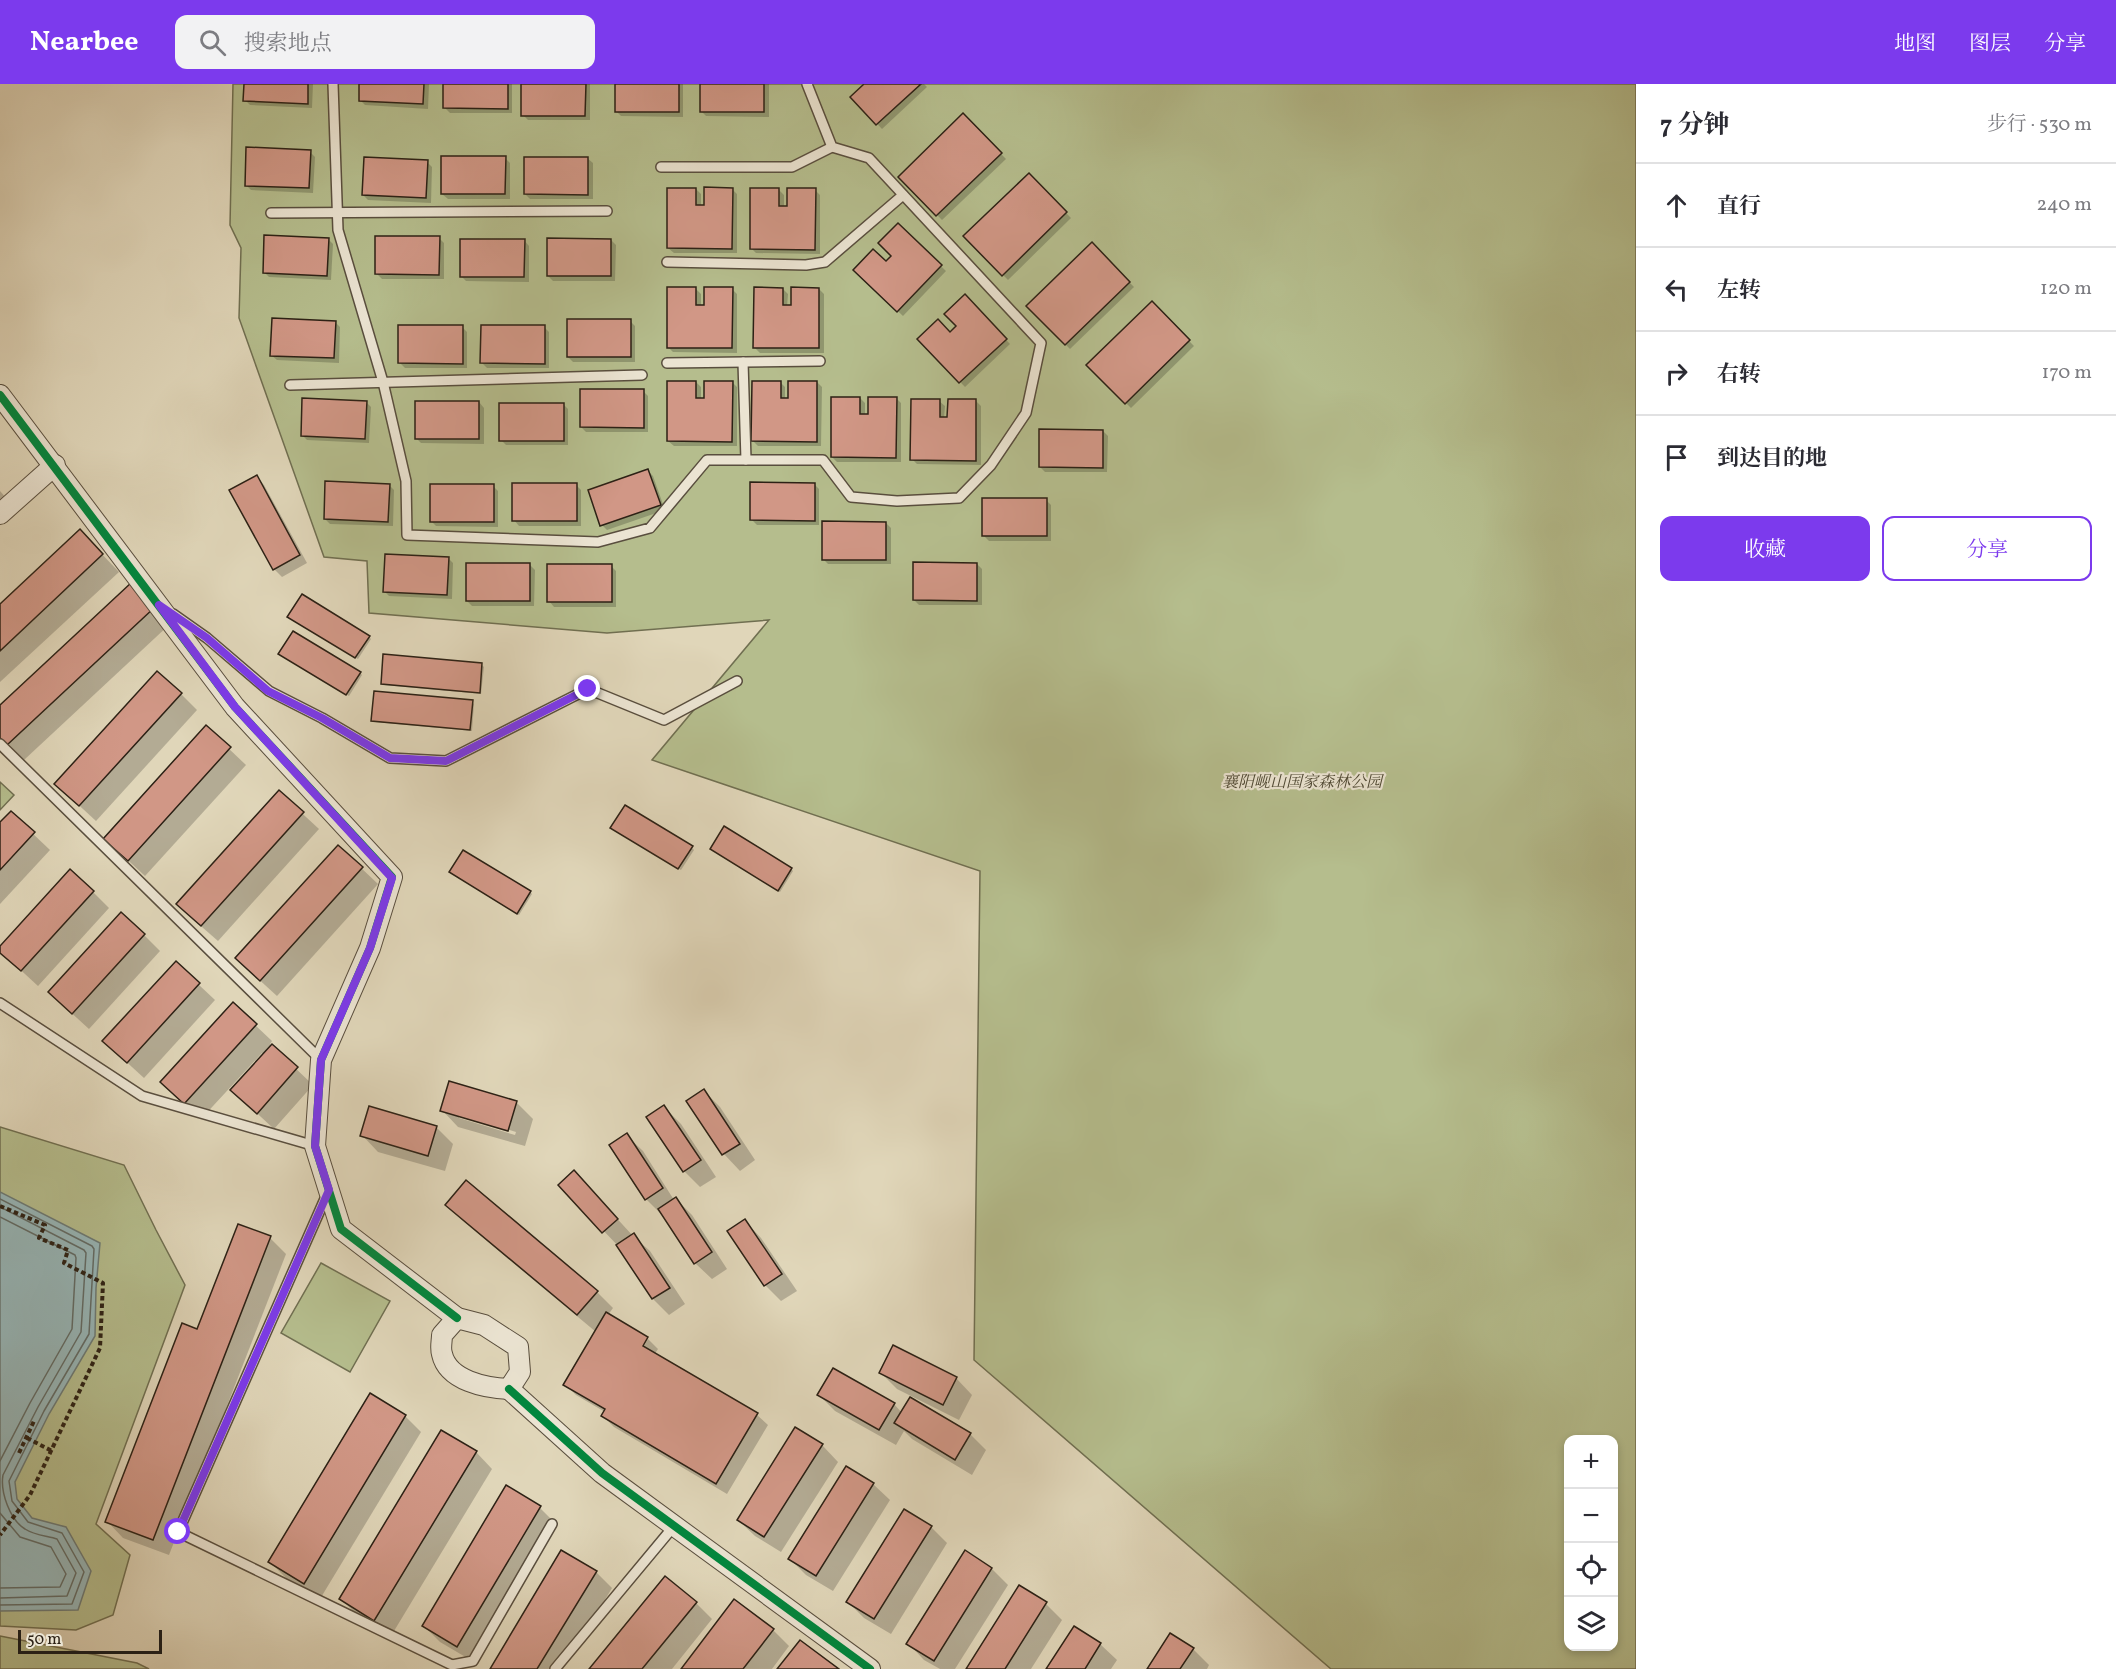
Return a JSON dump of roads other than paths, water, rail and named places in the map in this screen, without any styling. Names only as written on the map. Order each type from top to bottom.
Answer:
[{"type":"street","points":[[0,395],[55,465],[235,707],[392,878],[370,948],[321,1060],[315,1146],[341,1229],[457,1318],[484,1325],[518,1347],[520,1371],[510,1389]]},
{"type":"street","points":[[0,514],[55,465]]},
{"type":"street","points":[[457,1318],[442,1335],[442,1354],[448,1369],[468,1381],[492,1388],[510,1389],[602,1473],[870,1669]]},
{"type":"lane","points":[[333,84],[338,230],[383,382],[406,481],[407,536],[598,542],[650,528],[707,460],[823,460],[851,497],[897,501],[959,498],[991,465],[1026,414],[1041,343],[869,158],[832,147],[792,167],[661,167]]},
{"type":"lane","points":[[807,84],[832,147]]},
{"type":"lane","points":[[667,262],[806,265],[825,262],[903,195]]},
{"type":"lane","points":[[271,213],[607,211]]},
{"type":"lane","points":[[668,363],[820,361]]},
{"type":"lane","points":[[743,362],[746,460]]},
{"type":"lane","points":[[290,385],[642,375]]},
{"type":"lane","points":[[159,605],[207,638],[268,691],[322,718],[390,758],[446,761],[588,689],[664,720],[736,681]]},
{"type":"lane","points":[[0,744],[321,1060]]},
{"type":"lane","points":[[0,1003],[142,1096],[315,1146]]},
{"type":"lane","points":[[329,1190],[178,1532],[452,1665],[473,1661],[552,1524]]},
{"type":"lane","points":[[555,1669],[674,1526]]},
{"type":"water","points":[[0,1192],[100,1243],[95,1336],[49,1414],[15,1482],[17,1499],[32,1518],[66,1527],[91,1571],[78,1610],[0,1611]]},
{"type":"park label","name":"襄阳岘山国家森林公园","points":[[1302,781]]}]
